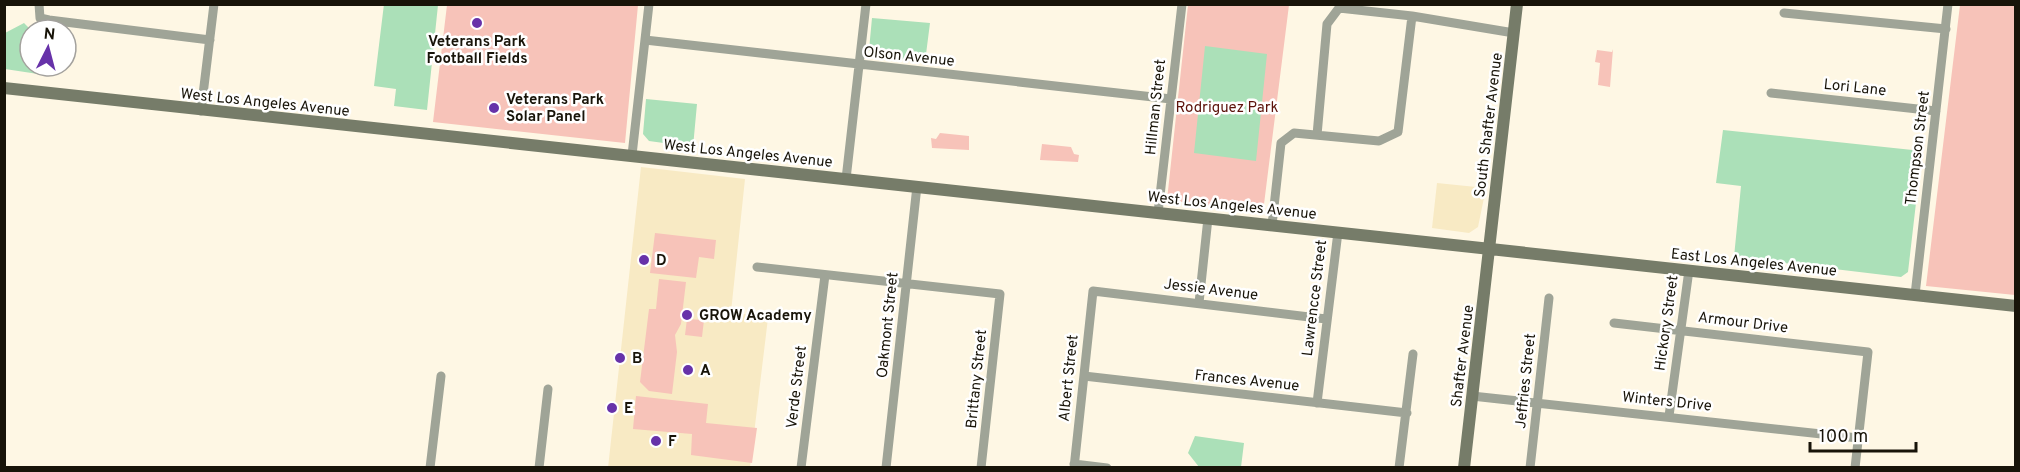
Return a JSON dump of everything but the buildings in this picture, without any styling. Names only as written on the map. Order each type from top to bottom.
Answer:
[{"type":"street","points":[[39,4],[40,18],[210,40]]},
{"type":"street","points":[[201,111],[214,4]]},
{"type":"street","points":[[632,155],[649,4]]},
{"type":"street","points":[[846,179],[866,4]]},
{"type":"street","name":"Hillman Street","points":[[1158,213],[1182,4]]},
{"type":"street","name":"South Shafter Avenue","points":[[1489,249],[1517,4]]},
{"type":"street","name":"Thompson Street","points":[[1915,295],[1948,4]]},
{"type":"street","points":[[1317,135],[1327,24],[1340,8],[1412,16],[1514,33]]},
{"type":"street","points":[[1784,13],[1946,29]]},
{"type":"street","points":[[1272,225],[1281,143],[1294,132],[1379,141],[1398,132],[1412,16]]},
{"type":"street","name":"Olson Avenue","points":[[645,40],[1171,99]]},
{"type":"street","name":"West Los Angeles Avenue","points":[[4,88],[1489,249]]},
{"type":"street","name":"Lori Lane","points":[[1771,93],[1936,111]]},
{"type":"street","name":"Oakmont Street","points":[[886,468],[917,186]]},
{"type":"street","points":[[1199,303],[1208,218]]},
{"type":"street","name":"Lawrencce Street","points":[[1317,403],[1338,232]]},
{"type":"street","name":"East Los Angeles Avenue","points":[[1489,249],[2016,306]]},
{"type":"street","name":"Shafter Avenue","points":[[1464,468],[1489,249]]},
{"type":"street","points":[[757,267],[906,284]]},
{"type":"street","name":"Hickory Street","points":[[1669,417],[1689,270]]},
{"type":"street","name":"Verde Street","points":[[801,468],[825,275]]},
{"type":"street","name":"Brittany Street","points":[[906,284],[1000,294],[981,468]]},
{"type":"street","name":"Jessie Avenue","points":[[1093,291],[1326,319]]},
{"type":"street","name":"Albert Street","points":[[1074,466],[1093,291]]},
{"type":"street","name":"Jeffries Street","points":[[1530,468],[1549,298]]},
{"type":"street","name":"Armour Drive","points":[[1614,322],[1868,352],[1858,438]]},
{"type":"street","points":[[1400,468],[1413,354]]},
{"type":"street","points":[[430,468],[441,376]]},
{"type":"street","name":"Frances Avenue","points":[[1084,376],[1407,413]]},
{"type":"street","points":[[539,468],[548,389]]},
{"type":"street","name":"Winters Drive","points":[[1472,396],[1858,438]]},
{"type":"street","points":[[1855,468],[1858,438]]},
{"type":"street","points":[[1074,466],[1107,468]]},
{"type":"shaded area","points":[[384,4],[438,5],[427,110],[394,106],[396,89],[374,86]]},
{"type":"shaded area","points":[[872,18],[930,23],[925,62],[874,56],[869,50]]},
{"type":"shaded area","points":[[18,26],[18,71],[5,69],[5,33]]},
{"type":"shaded area","points":[[1205,46],[1267,54],[1256,161],[1194,153]]},
{"type":"shaded area","points":[[646,99],[697,104],[693,147],[649,141],[643,134]]},
{"type":"shaded area","points":[[1723,130],[1922,151],[1908,272],[1901,277],[1734,257],[1741,186],[1716,183]]},
{"type":"shaded area","name":"GROW Academy","points":[[641,167],[745,179],[731,312],[768,318],[750,467],[608,468]]},
{"type":"shaded area","points":[[1437,183],[1486,188],[1478,227],[1469,233],[1432,228]]},
{"type":"shaded area","points":[[1195,436],[1244,443],[1241,467],[1199,467],[1188,453]]},
{"type":"green space","points":[[447,5],[638,5],[625,143],[433,122]]},
{"type":"green space","name":"Rodriguez Park","points":[[1188,5],[1289,5],[1263,212],[1167,200]]},
{"type":"green space","points":[[1960,5],[2015,5],[2015,295],[1926,286]]},
{"type":"green space","points":[[1613,49],[1610,87],[1598,85],[1600,63],[1595,62],[1597,50],[1612,52]]},
{"type":"green space","points":[[940,133],[969,136],[969,150],[932,148],[931,138],[936,139]]},
{"type":"green space","points":[[1042,144],[1071,147],[1074,154],[1079,155],[1078,162],[1040,160]]},
{"type":"green space","points":[[655,233],[716,240],[714,259],[699,257],[696,278],[650,273]]},
{"type":"green space","points":[[659,279],[686,282],[681,324],[675,335],[677,352],[672,394],[649,391],[640,382],[649,309],[656,309]]},
{"type":"green space","points":[[687,319],[704,320],[702,337],[685,335]]},
{"type":"green space","points":[[636,396],[708,404],[706,423],[757,428],[752,463],[691,455],[692,434],[633,429]]},
{"type":"place","name":"Veterans Park Football Fields","points":[[477,23]]},
{"type":"place","name":"Veterans Park Solar Panel","points":[[494,108]]},
{"type":"place","name":"D","points":[[644,260]]},
{"type":"place","name":"GROW Academy","points":[[687,315]]},
{"type":"place","name":"B","points":[[620,358]]},
{"type":"place","name":"A","points":[[688,370]]},
{"type":"place","name":"E","points":[[612,408]]},
{"type":"place","name":"F","points":[[656,441]]}]
